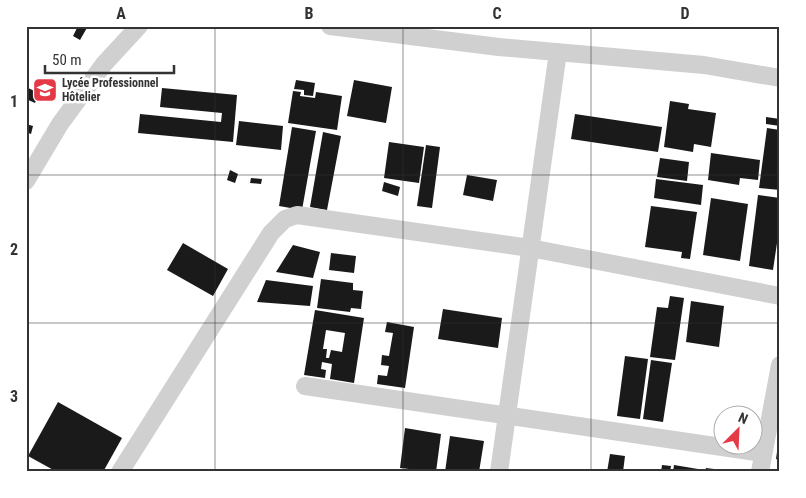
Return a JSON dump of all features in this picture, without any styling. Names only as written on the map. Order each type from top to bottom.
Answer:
[{"type":"street","points":[[26,181],[60,124],[98,72],[139,26]]},
{"type":"street","points":[[330,26],[499,47],[704,65],[780,78]]},
{"type":"street","points":[[499,472],[558,52]]},
{"type":"street","points":[[120,472],[271,233],[285,219],[297,215],[530,248],[780,296]]},
{"type":"street","points":[[764,448],[780,365]]},
{"type":"street","points":[[305,386],[714,446]]},
{"type":"street","points":[[760,472],[763,456]]},
{"type":"building","points":[[78,26],[88,26],[80,40],[73,36]]},
{"type":"building","points":[[296,80],[315,83],[313,96],[304,95],[304,90],[294,89]]},
{"type":"building","points":[[354,80],[392,87],[386,123],[347,116]]},
{"type":"building","points":[[26,87],[39,93],[35,103],[26,99]]},
{"type":"building","points":[[162,88],[237,95],[233,142],[138,133],[140,114],[221,122],[222,113],[160,107]]},
{"type":"building","points":[[293,91],[301,92],[300,96],[315,98],[316,92],[342,96],[337,130],[288,123]]},
{"type":"building","points":[[670,101],[689,104],[688,109],[716,113],[711,147],[694,144],[693,152],[664,147]]},
{"type":"building","points":[[575,114],[662,127],[658,152],[571,139]]},
{"type":"building","points":[[766,117],[780,119],[780,126],[766,124]]},
{"type":"building","points":[[239,121],[283,126],[281,150],[236,145]]},
{"type":"building","points":[[26,124],[33,126],[31,134],[26,132]]},
{"type":"building","points":[[292,127],[316,131],[302,210],[279,206]]},
{"type":"building","points":[[767,128],[780,130],[780,190],[759,188]]},
{"type":"building","points":[[323,132],[341,136],[327,210],[310,207]]},
{"type":"building","points":[[389,142],[424,147],[419,183],[384,178]]},
{"type":"building","points":[[426,145],[440,147],[432,208],[417,206]]},
{"type":"building","points":[[711,153],[760,160],[758,180],[740,178],[739,185],[708,180]]},
{"type":"building","points":[[660,158],[689,162],[687,181],[657,177]]},
{"type":"building","points":[[230,170],[238,174],[235,183],[227,180]]},
{"type":"building","points":[[467,175],[497,180],[493,201],[463,195]]},
{"type":"building","points":[[251,178],[262,179],[261,184],[250,183]]},
{"type":"building","points":[[656,179],[703,185],[701,205],[654,198]]},
{"type":"building","points":[[384,182],[400,187],[398,196],[382,191]]},
{"type":"building","points":[[758,195],[780,198],[780,223],[773,270],[749,266]]},
{"type":"building","points":[[711,198],[748,204],[740,261],[703,255]]},
{"type":"building","points":[[651,206],[697,212],[690,259],[681,258],[682,252],[645,247]]},
{"type":"building","points":[[183,243],[228,269],[213,296],[167,270]]},
{"type":"building","points":[[293,245],[320,252],[313,278],[276,272]]},
{"type":"building","points":[[331,253],[356,256],[354,273],[329,270]]},
{"type":"building","points":[[321,279],[353,283],[353,290],[363,291],[361,309],[351,308],[350,312],[317,308]]},
{"type":"building","points":[[266,280],[313,286],[310,306],[257,302]]},
{"type":"building","points":[[670,296],[684,298],[675,360],[650,357],[657,307],[668,308]]},
{"type":"building","points":[[691,301],[724,306],[719,347],[686,342]]},
{"type":"building","points":[[443,309],[502,318],[498,348],[438,339]]},
{"type":"building","points":[[315,310],[364,318],[354,383],[330,379],[332,364],[322,362],[321,369],[326,370],[325,378],[304,375]],"holes":[[[326,330],[345,333],[342,352],[331,350],[329,358],[326,358],[327,349],[323,349]]]},
{"type":"building","points":[[387,322],[414,327],[405,388],[377,384],[378,375],[387,376],[389,366],[381,365],[382,355],[389,356],[393,333],[385,332]]},
{"type":"building","points":[[625,356],[648,359],[640,419],[617,416]]},
{"type":"building","points":[[651,360],[672,363],[663,422],[643,419]]},
{"type":"building","points":[[58,402],[122,438],[103,472],[57,472],[28,456]]},
{"type":"building","points":[[405,428],[441,434],[436,472],[400,468]]},
{"type":"building","points":[[450,436],[484,441],[479,472],[445,472]]},
{"type":"building","points":[[777,452],[780,452],[780,460],[776,459]]},
{"type":"building","points":[[610,454],[625,456],[623,472],[607,472]]},
{"type":"building","points":[[662,465],[671,466],[670,472],[661,472]]},
{"type":"building","points":[[674,465],[698,469],[698,472],[673,472]]},
{"type":"building","points":[[706,468],[714,469],[714,472],[705,472]]},
{"type":"place","name":"Lycée Professionnel Hôtelier","points":[[45,90]]}]
